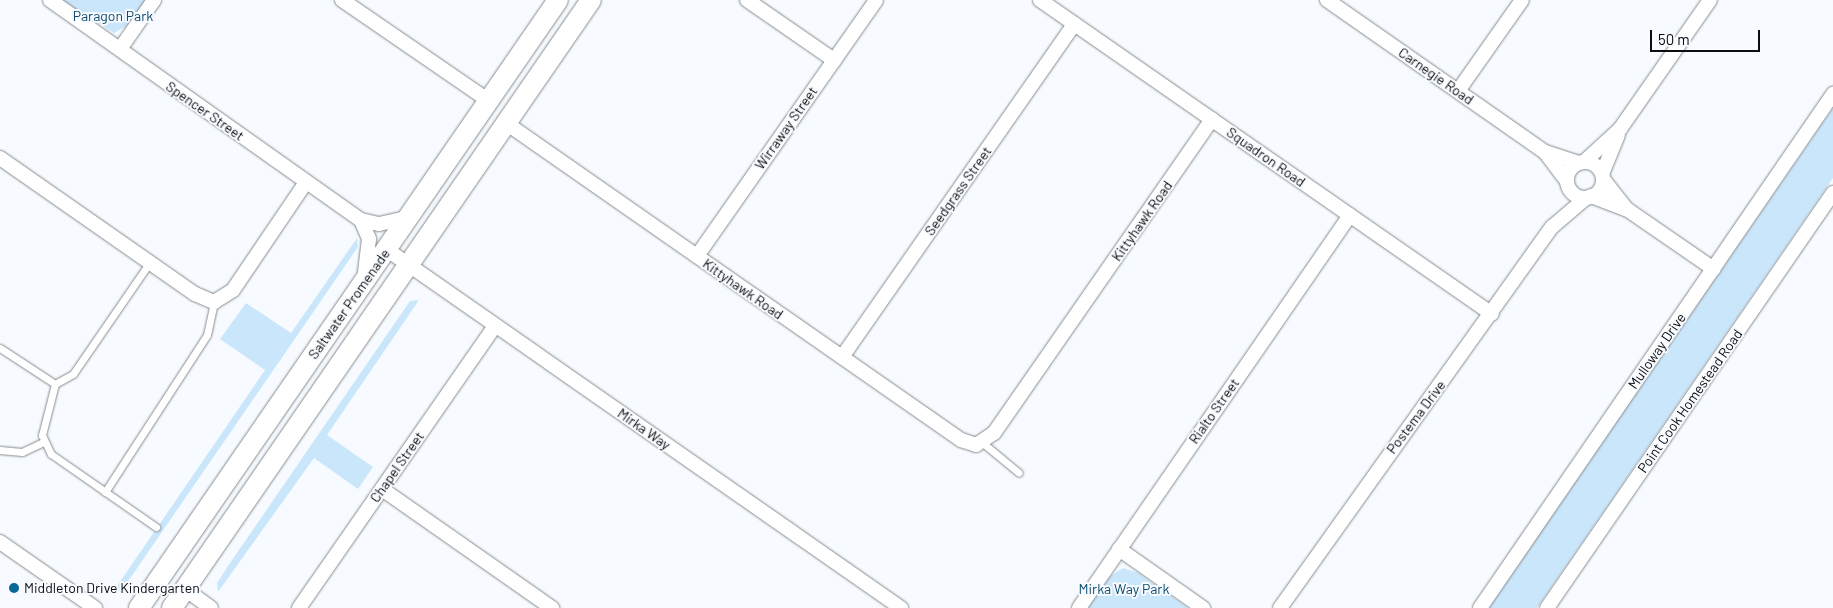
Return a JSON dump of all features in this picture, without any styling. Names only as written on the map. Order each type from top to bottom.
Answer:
[{"type":"street","name":"Spencer Street","points":[[50,0],[361,220],[379,224],[408,218]]},
{"type":"street","points":[[120,49],[154,0]]},
{"type":"street","points":[[342,0],[489,101]]},
{"type":"street","name":"Saltwater Promenade","points":[[138,608],[558,0]]},
{"type":"street","name":"Saltwater Promenade","points":[[172,608],[591,0]]},
{"type":"street","points":[[747,0],[834,60]]},
{"type":"street","name":"Wirraway Street","points":[[697,256],[876,0]]},
{"type":"street","name":"Squadron Road","points":[[1040,0],[1492,314]]},
{"type":"street","points":[[1458,91],[1522,0]]},
{"type":"street","points":[[1628,210],[1602,176],[1620,129],[1710,0]]},
{"type":"street","name":"Carnegie Road","points":[[1331,1],[1545,152],[1568,183],[1588,197]]},
{"type":"street","name":"Seedgrass Street","points":[[842,357],[1074,24]]},
{"type":"street","name":"Mulloway Drive","points":[[1480,608],[1833,94]]},
{"type":"street","name":"Kittyhawk Road","points":[[506,123],[961,440],[984,444],[1212,119]]},
{"type":"street","points":[[1581,162],[1620,129]]},
{"type":"street","name":"Carnegie Road","points":[[1545,152],[1581,162],[1602,176]]},
{"type":"street","points":[[0,158],[150,262],[214,302],[233,290],[306,182]]},
{"type":"street","name":"Postema Drive","points":[[1280,608],[1492,314],[1552,227],[1568,183],[1581,162]]},
{"type":"street","name":"Postema Drive","points":[[1552,227],[1588,197],[1602,176]]},
{"type":"street","name":"Point Cook Homestead Road","points":[[1547,608],[1833,193]]},
{"type":"street","points":[[1588,197],[1628,210],[1714,269]]},
{"type":"street","name":"Rialto Street","points":[[1079,608],[1350,215]]},
{"type":"street","points":[[361,220],[369,247],[362,285]]},
{"type":"street","name":"Mirka Way","points":[[386,249],[901,608]]},
{"type":"street","name":"Chapel Street","points":[[299,608],[495,326]]},
{"type":"street","points":[[382,489],[552,608]]},
{"type":"street","points":[[0,542],[95,608]]},
{"type":"street","points":[[1118,550],[1203,608]]},
{"type":"street","points":[[185,589],[211,608]]},
{"type":"lane","points":[[150,262],[72,374],[55,384],[42,442],[51,454],[156,527]]},
{"type":"lane","points":[[105,492],[207,335],[214,302]]},
{"type":"lane","points":[[0,348],[55,384]]},
{"type":"lane","points":[[0,450],[22,452],[42,442]]},
{"type":"lane","name":"Kittyhawk Road","points":[[984,444],[1020,473]]},
{"type":"green space","name":"Paragon Park","points":[[61,0],[147,0],[130,24],[114,33]]},
{"type":"green space","points":[[1833,108],[1833,178],[1537,608],[1488,608]]},
{"type":"green space","points":[[357,238],[358,247],[122,590],[113,592],[265,370],[220,339],[246,303],[291,333]]},
{"type":"green space","points":[[419,300],[327,435],[373,467],[358,489],[314,458],[218,592],[217,583],[228,566],[410,301]]},
{"type":"green space","name":"Mirka Way Park","points":[[1123,568],[1138,573],[1188,608],[1087,608],[1109,577]]},
{"type":"place","name":"Middleton Drive Kindergarten","points":[[14,588]]}]
